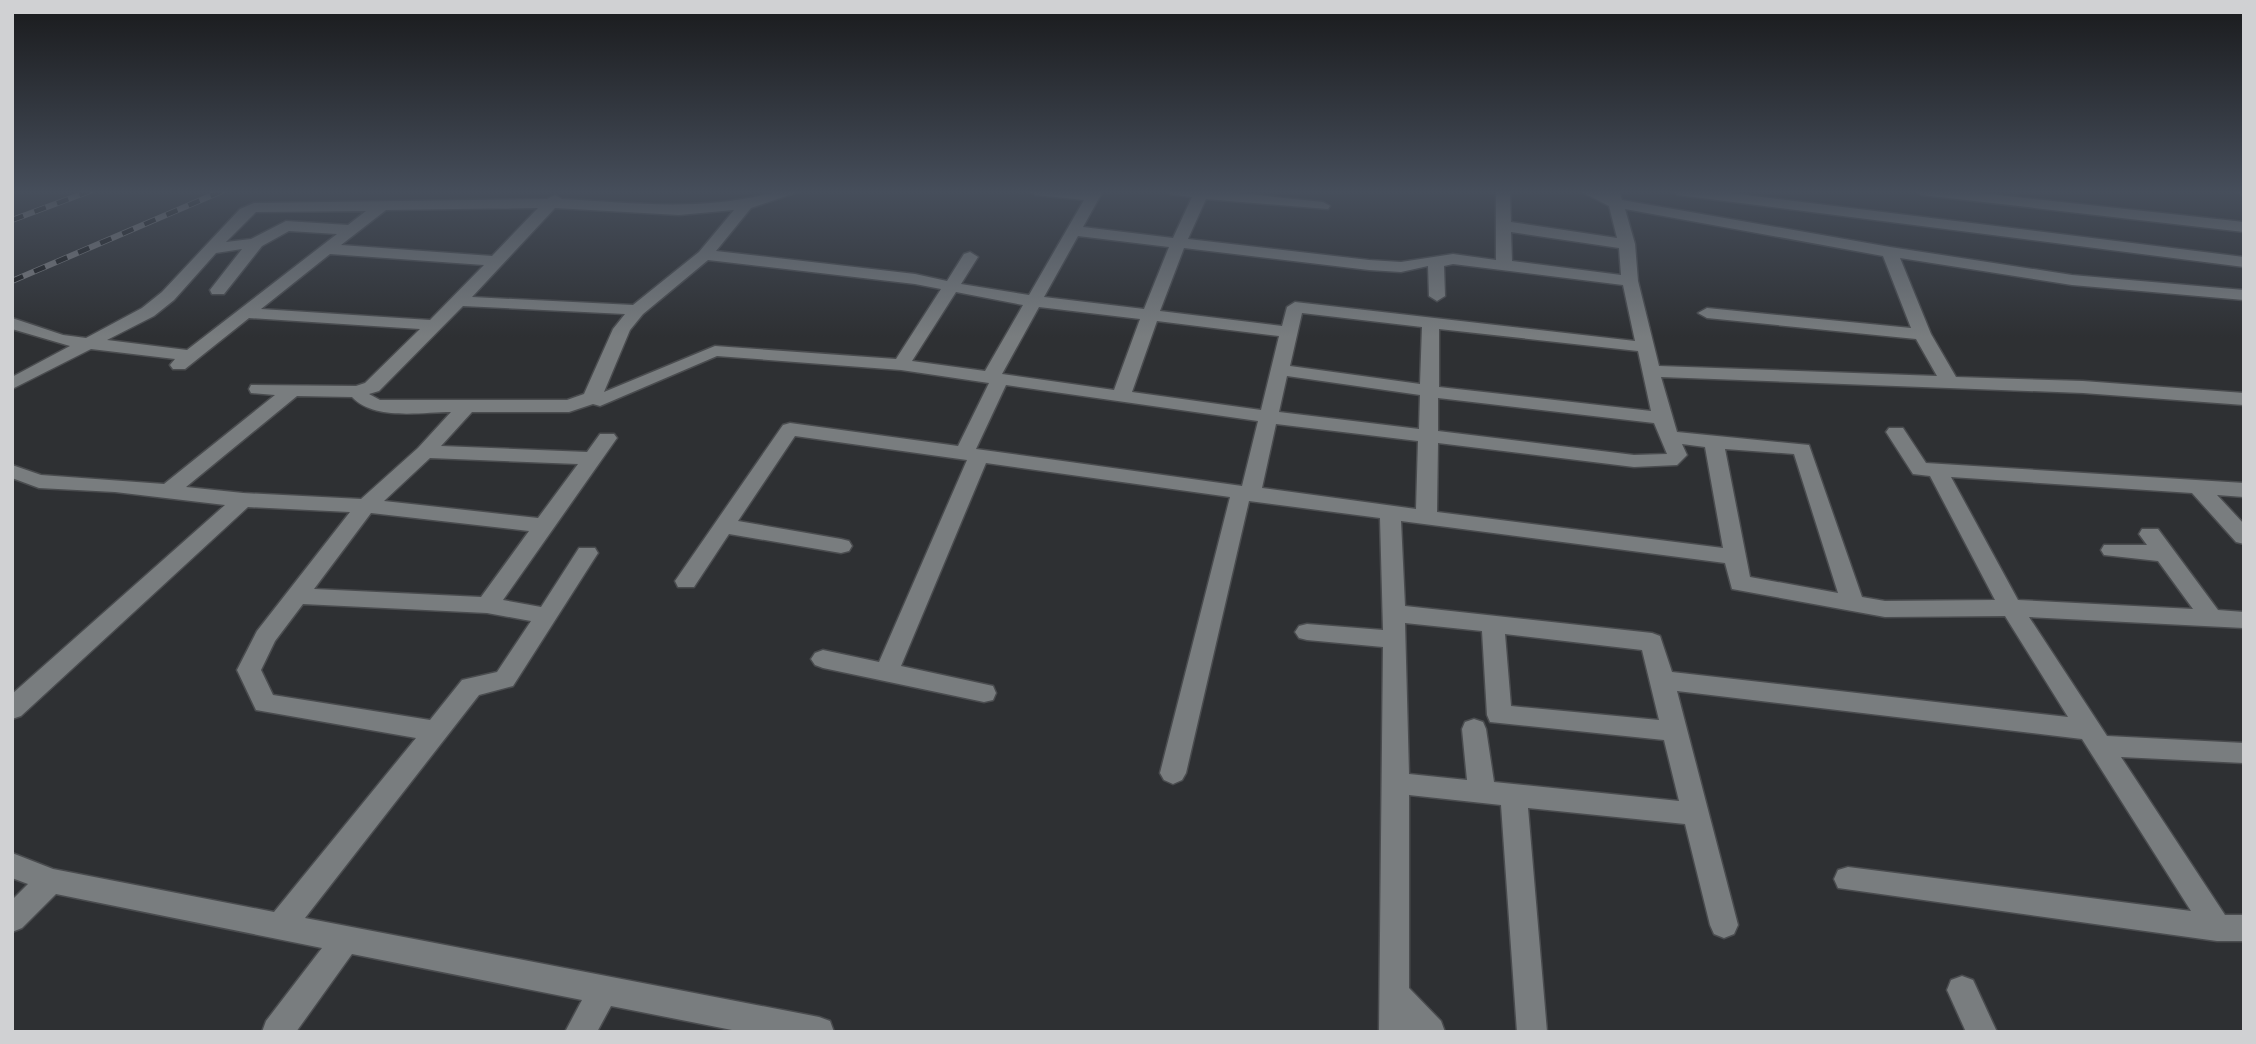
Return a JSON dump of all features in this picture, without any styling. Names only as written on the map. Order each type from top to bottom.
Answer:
[{"type":"street","points":[[12,384],[90,344],[168,296],[219,240]]},
{"type":"street","points":[[218,290],[258,240]]},
{"type":"street","points":[[211,248],[255,243],[261,240]]},
{"type":"street","points":[[12,323],[60,340],[185,361],[340,240]]},
{"type":"street","points":[[258,389],[357,392],[372,387],[383,379],[516,240]]},
{"type":"street","points":[[357,392],[368,402],[380,407],[569,406],[585,402],[592,398],[622,329],[637,310],[705,255],[718,240]]},
{"type":"street","points":[[887,672],[972,455],[995,378],[1069,240]]},
{"type":"street","points":[[1153,240],[1368,265],[1401,267],[1426,261],[1436,263],[1453,259],[1504,263],[1630,281]]},
{"type":"street","points":[[1121,396],[1180,240]]},
{"type":"street","points":[[1504,263],[1505,240]]},
{"type":"street","points":[[1598,240],[1627,244]]},
{"type":"street","points":[[600,400],[715,351],[901,365],[1269,417],[1658,464],[1670,461],[1677,455],[1645,347],[1630,281],[1626,240]]},
{"type":"street","points":[[1828,240],[2072,280],[2244,295]]},
{"type":"street","points":[[2066,240],[2244,262]]},
{"type":"street","points":[[327,249],[495,261]]},
{"type":"street","points":[[1890,252],[1922,334],[1950,383]]},
{"type":"street","points":[[705,255],[915,279],[1037,300],[1289,332]]},
{"type":"street","points":[[901,365],[970,257]]},
{"type":"street","points":[[1436,263],[1437,296]]},
{"type":"street","points":[[459,301],[637,310]]},
{"type":"street","points":[[1174,773],[1246,493],[1269,417],[1295,307],[1645,347]]},
{"type":"street","points":[[247,313],[433,325]]},
{"type":"street","points":[[1707,313],[1922,334]]},
{"type":"street","points":[[1426,517],[1431,323]]},
{"type":"street","points":[[1280,370],[1667,427],[1714,442],[1802,449],[1853,603]]},
{"type":"street","points":[[1652,371],[2083,387],[2244,399]]},
{"type":"street","points":[[167,492],[291,391]]},
{"type":"street","points":[[436,731],[265,704],[250,670],[265,637],[366,506],[425,452],[468,405]]},
{"type":"street","points":[[686,581],[790,429],[1390,513],[1735,557]]},
{"type":"street","points":[[1896,432],[1920,469],[2244,490]]},
{"type":"street","points":[[487,605],[607,438]]},
{"type":"street","points":[[1714,442],[1740,583],[1885,608],[2011,608],[2244,620]]},
{"type":"street","points":[[425,452],[592,458]]},
{"type":"street","points":[[1937,470],[2011,608],[2096,738],[2230,928]]},
{"type":"street","points":[[12,471],[39,481],[115,485],[243,500],[366,506],[543,526]]},
{"type":"street","points":[[2199,487],[2244,537]]},
{"type":"street","points":[[12,709],[243,500]]},
{"type":"street","points":[[1390,513],[1396,783],[1394,1032]]},
{"type":"street","points":[[724,526],[841,546]]},
{"type":"street","points":[[2150,534],[2211,617]]},
{"type":"street","points":[[2112,550],[2165,554]]},
{"type":"street","points":[[281,926],[471,687],[505,680],[587,553]]},
{"type":"street","points":[[297,596],[487,605],[547,616]]},
{"type":"street","points":[[1393,613],[1652,642],[1724,925]]},
{"type":"street","points":[[1493,624],[1499,715],[1674,731]]},
{"type":"street","points":[[1307,632],[1394,639]]},
{"type":"street","points":[[822,659],[984,693]]},
{"type":"street","points":[[1661,680],[2096,738],[2244,753]]},
{"type":"street","points":[[1474,729],[1482,792]]},
{"type":"street","points":[[1396,783],[1696,814]]},
{"type":"street","points":[[1514,796],[1532,1032]]},
{"type":"street","points":[[12,865],[51,881],[819,1032]]},
{"type":"street","points":[[1848,879],[2230,928]]},
{"type":"street","points":[[12,919],[51,881]]},
{"type":"street","points":[[277,1032],[345,940]]},
{"type":"street","points":[[580,1032],[605,988]]},
{"type":"street","points":[[1962,990],[1982,1032]]},
{"type":"street","points":[[1394,993],[1430,1032]]},
{"type":"railway","points":[[12,281],[108,240]]}]
